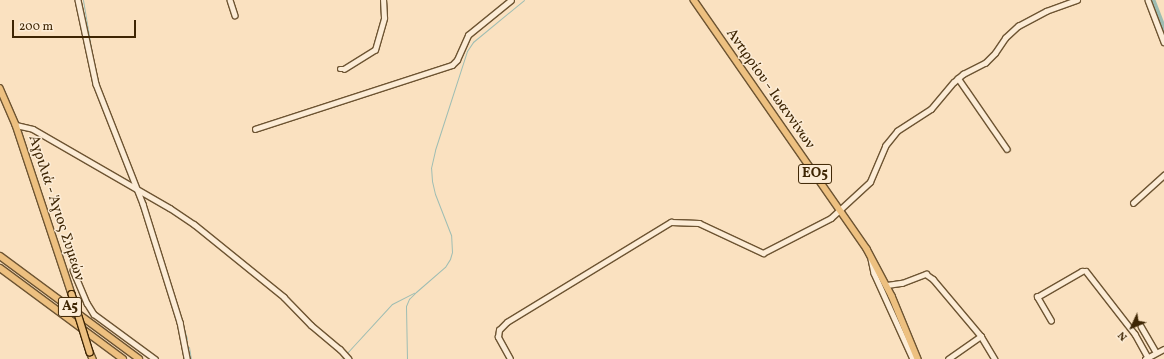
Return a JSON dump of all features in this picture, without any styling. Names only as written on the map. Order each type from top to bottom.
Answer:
[{"type":"highway","name":"Α5","points":[[0,256],[139,359]]},
{"type":"highway","name":"Α5","points":[[0,268],[123,359]]},
{"type":"main road","name":"Αντιρρίου - Ιωαννίνων","points":[[694,0],[871,256],[887,285],[918,359]]},
{"type":"main road","name":"Αγριλιά - Άγιος Συμεών","points":[[0,88],[16,125],[93,359]]},
{"type":"street","points":[[78,0],[96,84],[137,189],[180,322],[187,359]]},
{"type":"street","points":[[230,0],[235,15]]},
{"type":"street","points":[[340,69],[344,69],[375,50],[384,18],[384,0]]},
{"type":"street","points":[[255,129],[452,65],[457,60],[468,35],[510,0]]},
{"type":"street","points":[[510,359],[498,337],[499,330],[507,322],[671,222],[698,223],[763,253],[828,220],[840,211],[870,182],[891,137],[897,131],[931,109],[958,78],[985,63],[995,53],[1005,38],[1018,26],[1046,11],[1077,0]]},
{"type":"street","points":[[1148,0],[1164,42]]},
{"type":"street","points":[[958,78],[1007,149]]},
{"type":"street","points":[[16,125],[34,130],[170,208],[204,231],[284,297],[311,325],[340,349],[348,359]]},
{"type":"street","points":[[1133,203],[1164,175]]},
{"type":"street","points":[[871,256],[874,273],[913,359]]},
{"type":"street","points":[[73,270],[87,303],[94,314],[155,359]]},
{"type":"street","points":[[1051,321],[1037,297],[1082,271],[1086,271],[1135,334],[1146,358],[1164,349]]},
{"type":"street","points":[[887,285],[902,283],[926,274],[933,280],[981,336],[995,359]]},
{"type":"street","points":[[1141,326],[1156,352]]},
{"type":"street","points":[[948,359],[981,336]]},
{"type":"waterway","points":[[83,0],[94,66],[101,92]]},
{"type":"waterway","points":[[407,359],[406,306],[409,299],[445,267],[452,252],[451,235],[435,194],[431,168],[435,150],[467,51],[473,42],[524,0]]},
{"type":"waterway","points":[[1153,0],[1164,29]]},
{"type":"waterway","points":[[133,173],[139,188]]},
{"type":"waterway","points":[[160,251],[187,339]]},
{"type":"waterway","points":[[346,354],[392,304],[414,293]]},
{"type":"waterway","points":[[189,347],[191,359]]}]
